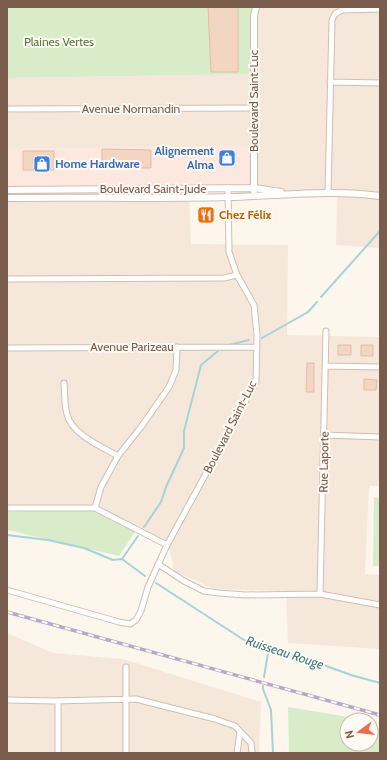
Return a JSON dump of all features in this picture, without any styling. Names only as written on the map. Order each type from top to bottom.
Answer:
[{"type":"street","name":"Boulevard Saint-Luc","points":[[254,196],[254,16],[256,7]]},
{"type":"street","points":[[328,193],[332,20],[334,14],[342,10],[380,9]]},
{"type":"street","points":[[330,82],[380,83]]},
{"type":"street","name":"Avenue Normandin","points":[[7,109],[254,108]]},
{"type":"street","name":"Boulevard Saint-Jude","points":[[7,190],[254,188],[299,194]]},
{"type":"street","name":"Boulevard Saint-Luc","points":[[7,590],[130,624],[133,623],[138,616],[148,587],[167,545],[256,382],[257,335],[254,305],[237,275],[229,252],[228,189]]},
{"type":"street","name":"Boulevard Saint-Jude","points":[[7,198],[228,197],[328,193],[380,196]]},
{"type":"street","points":[[7,279],[224,278],[237,275]]},
{"type":"street","name":"Rue Laporte","points":[[320,594],[326,331]]},
{"type":"street","points":[[95,508],[101,487],[118,456],[141,427],[169,387],[176,370],[177,347]]},
{"type":"street","name":"Avenue Parizeau","points":[[7,348],[257,347]]},
{"type":"street","points":[[325,366],[380,367]]},
{"type":"street","points":[[64,383],[67,414],[70,424],[79,433],[118,456]]},
{"type":"street","points":[[324,435],[380,437]]},
{"type":"street","points":[[7,508],[95,508],[167,545]]},
{"type":"street","points":[[158,564],[184,581],[204,591],[245,595],[320,594],[380,605]]},
{"type":"street","points":[[126,667],[126,753]]},
{"type":"street","points":[[7,700],[136,700],[215,719],[235,726],[251,743],[252,753]]},
{"type":"street","points":[[58,701],[58,753]]},
{"type":"street","points":[[237,753],[240,732]]},
{"type":"shaded area","points":[[256,7],[380,7],[380,248],[336,245],[337,197],[256,199],[254,189],[252,146],[7,149],[7,78],[251,74]]},
{"type":"shaded area","points":[[253,146],[253,187],[7,188],[7,149]]},
{"type":"shaded area","points":[[7,188],[189,188],[191,244],[288,245],[287,335],[380,337],[380,486],[369,486],[365,574],[380,575],[380,649],[288,643],[286,591],[214,589],[174,571],[169,547],[95,508],[7,506]]},
{"type":"shaded area","points":[[7,633],[53,653],[123,659],[261,702],[259,753],[7,753]]},
{"type":"green space","name":"Plaines Vertes","points":[[7,7],[252,7],[251,74],[7,78]]},
{"type":"green space","points":[[374,497],[380,498],[380,566],[373,566]]},
{"type":"green space","points":[[95,508],[137,529],[119,556],[7,530],[7,512]]},
{"type":"green space","points":[[288,707],[339,715],[339,752],[379,752],[380,728],[380,753],[289,753]]},
{"type":"building","points":[[208,7],[238,7],[238,72],[211,72]]},
{"type":"building","points":[[102,149],[151,150],[151,168],[102,168]]},
{"type":"building","points":[[23,151],[54,151],[54,170],[23,170]]},
{"type":"building","points":[[338,345],[351,345],[351,355],[338,355]]},
{"type":"building","points":[[361,345],[373,345],[373,356],[361,356]]},
{"type":"building","points":[[307,363],[314,363],[314,392],[306,392]]},
{"type":"building","points":[[364,379],[377,380],[376,390],[364,390]]},
{"type":"waterway","points":[[321,297],[380,231]]},
{"type":"waterway","points":[[262,338],[308,312],[317,302]]},
{"type":"waterway","points":[[229,345],[249,340]]},
{"type":"waterway","points":[[144,527],[161,502],[166,487],[184,448],[184,431],[201,365],[218,351]]},
{"type":"waterway","name":"Ruisseau Rouge","points":[[7,535],[48,540],[84,548],[113,560],[122,559],[145,576]]},
{"type":"waterway","points":[[122,559],[138,536]]},
{"type":"waterway","name":"Ruisseau Rouge","points":[[156,583],[244,640],[277,648],[351,675],[380,683]]},
{"type":"waterway","points":[[264,677],[269,647]]},
{"type":"waterway","points":[[263,686],[271,710],[273,753]]},
{"type":"railway","points":[[7,612],[380,715]]},
{"type":"place","name":"Alignement Alma","points":[[227,158]]},
{"type":"place","name":"Home Hardware","points":[[42,164]]},
{"type":"place","name":"Chez Félix","points":[[206,215]]}]
